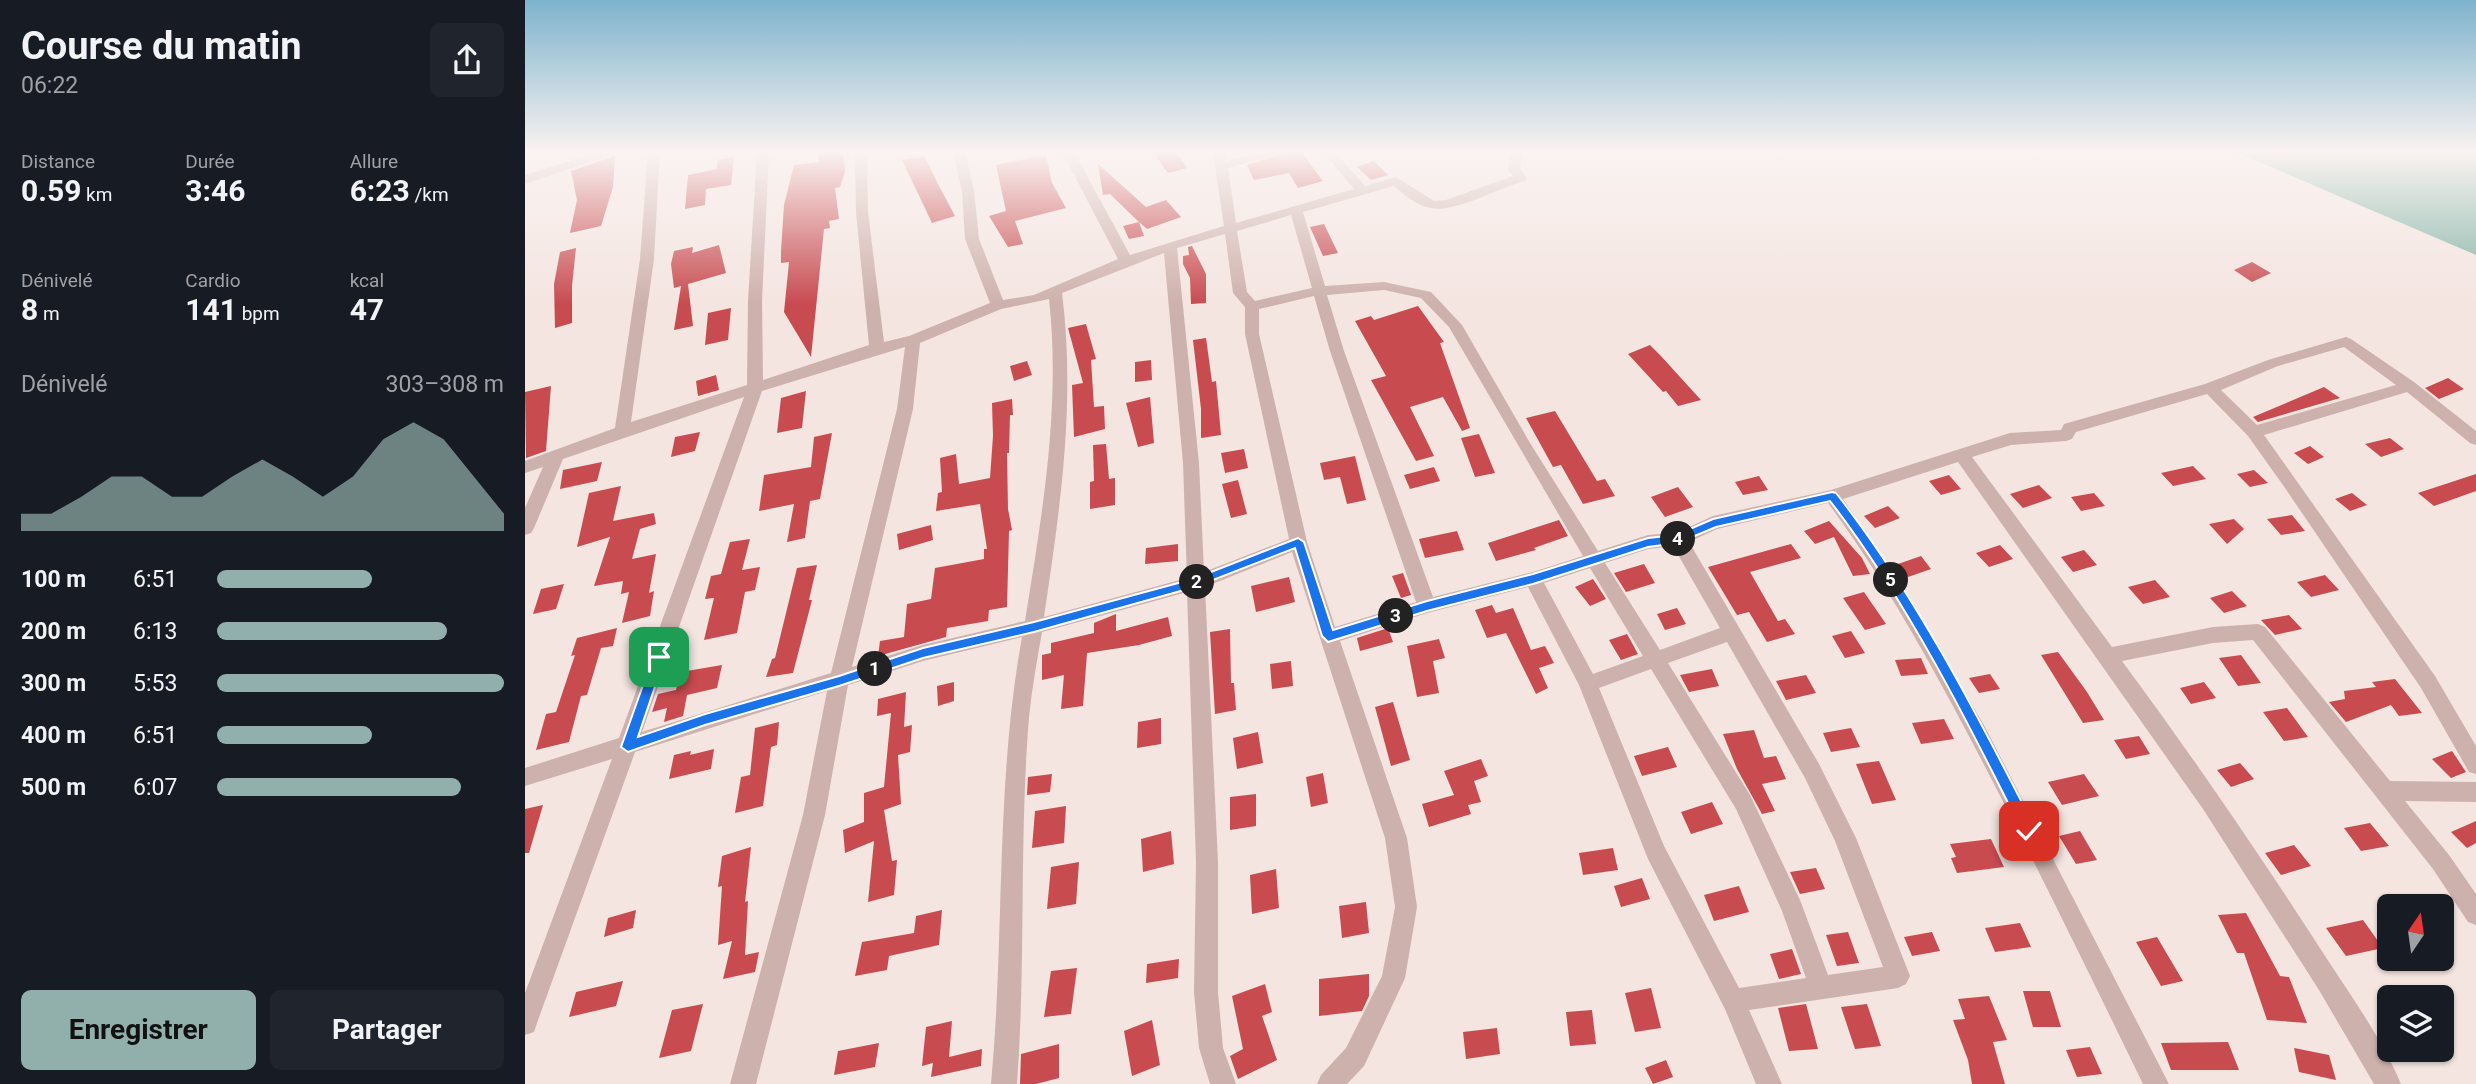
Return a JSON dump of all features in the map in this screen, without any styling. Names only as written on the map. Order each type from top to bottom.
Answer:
[{"type":"street","points":[[622,431],[647,258],[651,203]]},
{"type":"street","points":[[525,1023],[628,747],[755,388],[755,301],[760,203]]},
{"type":"street","points":[[862,203],[877,348]]},
{"type":"street","points":[[969,203],[972,239],[998,305]]},
{"type":"street","points":[[1095,203],[1126,261]]},
{"type":"street","points":[[1226,203],[1240,293],[1252,306],[1252,334],[1298,542],[1396,838],[1406,907],[1393,978],[1355,1057],[1330,1084]]},
{"type":"street","points":[[525,467],[622,431],[877,348],[913,340],[998,305],[1021,303],[1170,246],[1316,203]]},
{"type":"street","points":[[1426,203],[1435,206],[1449,203]]},
{"type":"street","points":[[1295,208],[1338,351],[1427,606]]},
{"type":"street","points":[[1170,246],[1191,463],[1207,862],[1206,992],[1211,1048],[1223,1084]]},
{"type":"street","points":[[1252,306],[1319,291],[1384,286],[1426,295],[1455,325],[1524,446],[1596,559],[1743,802],[1792,908],[1821,987]]},
{"type":"street","points":[[1004,1084],[1011,1014],[1016,761],[1021,701],[1034,627],[1054,465],[1059,401],[1061,347],[1055,290]]},
{"type":"street","points":[[743,1084],[814,815],[839,681],[905,409],[913,340]]},
{"type":"street","points":[[1328,636],[1427,606],[1533,579],[1648,542],[1678,539],[1713,523],[1832,496],[1959,453],[2010,439],[2066,435],[2070,428],[2210,388],[2273,363],[2346,342],[2409,386],[2476,439]]},
{"type":"street","points":[[2254,432],[2409,386]]},
{"type":"street","points":[[2210,388],[2254,432],[2428,681],[2476,765]]},
{"type":"street","points":[[1959,453],[2108,656],[2264,881],[2364,1040],[2388,1084]]},
{"type":"street","points":[[525,528],[557,456]]},
{"type":"street","points":[[1832,496],[1858,529],[1904,600],[1996,764],[2156,1084]]},
{"type":"street","points":[[1678,539],[1812,771],[1834,816],[1898,976],[1733,1000]]},
{"type":"street","points":[[525,777],[923,653],[1034,627],[1195,583],[1298,542]]},
{"type":"street","points":[[1533,579],[1588,684],[1656,852],[1733,1000],[1769,1084]]},
{"type":"street","points":[[1588,684],[1732,632]]},
{"type":"street","points":[[2108,656],[2213,635],[2258,632],[2441,862],[2476,914]]},
{"type":"street","points":[[2386,792],[2476,792]]},
{"type":"water","points":[[2354,203],[2476,203],[2476,255]]},
{"type":"building","points":[[576,203],[608,203],[601,226],[570,233]]},
{"type":"building","points":[[686,203],[705,203],[705,205],[685,209]]},
{"type":"building","points":[[785,203],[837,203],[839,219],[829,221],[830,228],[824,229],[811,357],[784,312],[789,262],[781,263]]},
{"type":"building","points":[[922,203],[948,203],[955,216],[932,223]]},
{"type":"building","points":[[1004,203],[1063,203],[1066,208],[1015,221],[1023,244],[1008,247],[989,216],[1006,211]]},
{"type":"building","points":[[1119,203],[1141,203],[1146,207],[1168,203],[1181,217],[1147,229]]},
{"type":"building","points":[[1139,222],[1144,236],[1129,239],[1123,226]]},
{"type":"building","points":[[1324,224],[1338,253],[1323,256],[1310,227]]},
{"type":"building","points":[[719,245],[726,273],[688,284],[693,326],[674,330],[681,286],[674,288],[671,264],[674,251],[693,247],[692,253]]},
{"type":"building","points":[[1192,246],[1206,274],[1206,303],[1191,304],[1190,278],[1183,264],[1183,256],[1189,255],[1188,247]]},
{"type":"building","points":[[576,248],[572,323],[555,328],[554,284],[560,252]]},
{"type":"building","points":[[2252,262],[2271,273],[2252,282],[2234,270]]},
{"type":"building","points":[[1418,306],[1444,342],[1440,343],[1470,428],[1462,431],[1443,397],[1410,407],[1434,456],[1416,461],[1371,380],[1386,376],[1355,321],[1371,316],[1374,320]]},
{"type":"building","points":[[731,308],[728,340],[705,345],[708,313]]},
{"type":"building","points":[[1086,324],[1096,359],[1091,360],[1094,407],[1104,406],[1105,429],[1074,437],[1072,385],[1083,383],[1068,328]]},
{"type":"building","points":[[1206,338],[1212,382],[1216,381],[1221,435],[1201,438],[1201,409],[1193,340]]},
{"type":"building","points":[[1650,345],[1701,400],[1678,406],[1628,354]]},
{"type":"building","points":[[1151,360],[1152,380],[1135,382],[1135,362]]},
{"type":"building","points":[[1027,361],[1032,375],[1014,381],[1010,366]]},
{"type":"building","points":[[716,375],[719,390],[698,396],[696,381]]},
{"type":"building","points":[[2448,378],[2464,389],[2439,399],[2425,388]]},
{"type":"building","points":[[551,386],[546,451],[526,458],[525,392]]},
{"type":"building","points":[[2324,387],[2340,398],[2258,422],[2253,417]]},
{"type":"building","points":[[806,391],[802,428],[777,433],[781,398]]},
{"type":"building","points":[[1150,397],[1154,443],[1138,447],[1126,403]]},
{"type":"building","points":[[1012,399],[1013,415],[1010,415],[1007,453],[1008,509],[1012,530],[1009,531],[1007,607],[989,610],[988,621],[947,628],[946,637],[878,656],[880,641],[904,637],[907,604],[931,599],[935,568],[984,559],[984,549],[987,549],[980,504],[936,511],[938,493],[942,492],[940,458],[956,454],[959,484],[990,478],[992,403]]},
{"type":"building","points":[[1555,411],[1597,481],[1605,479],[1615,496],[1583,504],[1561,465],[1553,467],[1526,418]]},
{"type":"building","points":[[700,432],[695,451],[671,457],[675,437]]},
{"type":"building","points":[[832,433],[820,499],[810,501],[805,538],[787,542],[794,504],[759,511],[764,475],[811,467],[814,437]]},
{"type":"building","points":[[1479,434],[1495,473],[1475,477],[1461,438]]},
{"type":"building","points":[[2390,438],[2404,449],[2381,457],[2365,444]]},
{"type":"building","points":[[1106,444],[1109,479],[1115,478],[1115,505],[1090,509],[1090,482],[1094,481],[1093,445]]},
{"type":"building","points":[[2310,446],[2324,457],[2308,464],[2294,453]]},
{"type":"building","points":[[1244,449],[1248,468],[1225,473],[1221,453]]},
{"type":"building","points":[[1355,456],[1366,500],[1347,504],[1340,477],[1324,480],[1320,463]]},
{"type":"building","points":[[602,462],[597,481],[560,489],[563,470]]},
{"type":"building","points":[[2193,466],[2206,479],[2173,486],[2161,473]]},
{"type":"building","points":[[1434,467],[1440,481],[1410,489],[1404,475]]},
{"type":"building","points":[[2254,470],[2268,483],[2250,487],[2237,474]]},
{"type":"building","points":[[2476,474],[2476,491],[2434,506],[2418,493]]},
{"type":"building","points":[[1949,475],[1961,489],[1941,495],[1929,481]]},
{"type":"building","points":[[1759,476],[1768,490],[1743,495],[1735,482]]},
{"type":"building","points":[[1238,480],[1247,514],[1231,518],[1222,484]]},
{"type":"building","points":[[2039,485],[2052,498],[2023,508],[2010,494]]},
{"type":"building","points":[[621,486],[613,521],[654,513],[656,524],[640,529],[632,559],[656,554],[649,593],[654,591],[650,616],[622,623],[629,592],[621,594],[623,581],[594,586],[610,537],[577,547],[589,493]]},
{"type":"building","points":[[1678,487],[1693,507],[1665,517],[1651,497]]},
{"type":"building","points":[[2094,493],[2105,506],[2081,511],[2071,497]]},
{"type":"building","points":[[2352,493],[2367,505],[2350,511],[2335,499]]},
{"type":"building","points":[[1888,506],[1900,518],[1875,528],[1864,516]]},
{"type":"building","points":[[2292,515],[2305,531],[2281,535],[2267,519]]},
{"type":"building","points":[[2234,519],[2244,529],[2227,544],[2209,524]]},
{"type":"building","points":[[1559,520],[1568,536],[1534,548],[1536,550],[1496,561],[1488,543]]},
{"type":"building","points":[[1829,521],[1862,558],[1870,574],[1853,576],[1834,537],[1815,544],[1804,531]]},
{"type":"building","points":[[931,525],[933,540],[899,550],[897,534]]},
{"type":"building","points":[[1457,531],[1464,550],[1425,558],[1419,539]]},
{"type":"building","points":[[750,539],[742,570],[760,567],[755,590],[745,592],[737,633],[704,640],[714,598],[705,599],[711,576],[721,574],[730,542]]},
{"type":"building","points":[[1178,544],[1178,561],[1145,564],[1146,548]]},
{"type":"building","points":[[1791,544],[1801,558],[1750,572],[1778,621],[1785,619],[1795,634],[1767,642],[1749,612],[1737,615],[1708,567]]},
{"type":"building","points":[[2000,545],[2013,559],[1989,567],[1976,553]]},
{"type":"building","points":[[2084,550],[2097,565],[2073,572],[2061,557]]},
{"type":"building","points":[[1921,556],[1931,569],[1908,577],[1898,564]]},
{"type":"building","points":[[1644,564],[1655,583],[1626,592],[1614,573]]},
{"type":"building","points":[[817,565],[809,600],[812,600],[793,673],[766,677],[772,659],[775,658],[797,568]]},
{"type":"building","points":[[1403,573],[1411,595],[1401,598],[1392,576]]},
{"type":"building","points":[[2325,575],[2339,590],[2311,597],[2297,582]]},
{"type":"building","points":[[1289,577],[1295,602],[1256,612],[1251,586]]},
{"type":"building","points":[[1593,579],[1606,599],[1590,606],[1575,587]]},
{"type":"building","points":[[2155,580],[2170,597],[2143,604],[2128,587]]},
{"type":"building","points":[[564,584],[556,609],[533,614],[541,589]]},
{"type":"building","points":[[2232,591],[2247,606],[2224,613],[2210,598]]},
{"type":"building","points":[[1864,592],[1886,624],[1865,630],[1843,598]]},
{"type":"building","points":[[1492,605],[1496,613],[1513,608],[1531,650],[1545,646],[1554,663],[1539,668],[1548,688],[1536,694],[1506,633],[1487,638],[1475,610]]},
{"type":"building","points":[[1677,608],[1686,624],[1665,630],[1657,614]]},
{"type":"building","points":[[1116,614],[1116,631],[1168,617],[1172,636],[1139,645],[1087,653],[1083,706],[1061,709],[1064,675],[1042,680],[1042,655],[1051,653],[1051,643],[1094,633],[1094,623]]},
{"type":"building","points":[[2289,615],[2302,629],[2275,635],[2261,620]]},
{"type":"building","points":[[617,628],[613,646],[601,648],[587,695],[581,696],[569,742],[536,750],[546,714],[556,712],[575,655],[571,656],[577,638]]},
{"type":"building","points":[[1388,628],[1393,642],[1360,651],[1357,638]]},
{"type":"building","points":[[1230,629],[1231,683],[1234,683],[1236,710],[1215,714],[1210,632]]},
{"type":"building","points":[[1851,631],[1865,653],[1845,658],[1832,636]]},
{"type":"building","points":[[1627,634],[1638,654],[1621,660],[1609,640]]},
{"type":"building","points":[[1439,639],[1445,658],[1433,661],[1439,693],[1417,697],[1407,646]]},
{"type":"building","points":[[2058,652],[2104,720],[2083,723],[2041,655]]},
{"type":"building","points":[[2241,655],[2261,683],[2238,686],[2219,658]]},
{"type":"building","points":[[1921,658],[1928,674],[1901,676],[1895,660]]},
{"type":"building","points":[[1291,661],[1293,686],[1272,689],[1270,664]]},
{"type":"building","points":[[722,665],[717,688],[687,695],[683,716],[664,722],[667,708],[652,712],[658,694],[676,690],[681,672]]},
{"type":"building","points":[[1712,669],[1719,686],[1689,692],[1680,675]]},
{"type":"building","points":[[1990,674],[2000,689],[1979,693],[1969,678]]},
{"type":"building","points":[[1806,675],[1816,693],[1786,700],[1776,681]]},
{"type":"building","points":[[2395,679],[2422,713],[2399,716],[2391,705],[2346,722],[2329,702],[2345,699],[2344,691],[2376,687],[2372,682]]},
{"type":"building","points":[[954,682],[954,701],[938,706],[937,686]]},
{"type":"building","points":[[2204,682],[2216,698],[2191,704],[2180,688]]},
{"type":"building","points":[[906,692],[904,727],[912,725],[910,752],[898,755],[901,804],[884,810],[892,861],[897,860],[894,895],[868,902],[874,841],[845,853],[843,830],[864,822],[864,793],[884,787],[891,713],[877,716],[878,699]]},
{"type":"building","points":[[1393,702],[1410,760],[1391,766],[1375,707]]},
{"type":"building","points":[[2287,708],[2308,737],[2284,741],[2263,712]]},
{"type":"building","points":[[1161,718],[1161,744],[1137,748],[1138,722]]},
{"type":"building","points":[[1944,719],[1954,739],[1921,744],[1912,723]]},
{"type":"building","points":[[779,722],[777,745],[771,747],[763,806],[735,813],[741,777],[750,775],[755,728]]},
{"type":"building","points":[[1851,728],[1860,747],[1831,752],[1823,733]]},
{"type":"building","points":[[1754,730],[1764,758],[1776,756],[1786,779],[1762,784],[1775,811],[1762,814],[1737,769],[1723,734]]},
{"type":"building","points":[[1258,732],[1263,763],[1237,769],[1233,738]]},
{"type":"building","points":[[2139,736],[2150,754],[2126,759],[2114,740]]},
{"type":"building","points":[[1668,747],[1677,767],[1642,776],[1634,756]]},
{"type":"building","points":[[714,749],[711,769],[669,779],[674,755],[691,751],[690,755]]},
{"type":"building","points":[[2452,751],[2466,772],[2451,778],[2432,759]]},
{"type":"building","points":[[1481,759],[1488,776],[1474,781],[1481,802],[1468,805],[1471,814],[1429,827],[1422,804],[1454,795],[1444,771]]},
{"type":"building","points":[[1879,761],[1896,800],[1872,804],[1856,764]]},
{"type":"building","points":[[2240,763],[2254,779],[2231,787],[2217,770]]},
{"type":"building","points":[[1323,773],[1328,803],[1311,807],[1306,777]]},
{"type":"building","points":[[1052,774],[1050,792],[1027,795],[1028,777]]},
{"type":"building","points":[[2084,774],[2099,796],[2062,805],[2048,782]]},
{"type":"building","points":[[1256,794],[1256,826],[1230,830],[1230,797]]},
{"type":"building","points":[[1712,802],[1723,824],[1691,834],[1681,812]]},
{"type":"building","points":[[543,805],[529,853],[525,853],[525,809]]},
{"type":"building","points":[[1066,806],[1064,843],[1032,848],[1035,811]]},
{"type":"building","points":[[2476,821],[2476,843],[2467,848],[2451,832]]},
{"type":"building","points":[[2370,823],[2389,846],[2361,851],[2344,828]]},
{"type":"building","points":[[1171,831],[1174,864],[1143,872],[1141,839]]},
{"type":"building","points":[[2080,831],[2097,860],[2076,864],[2059,836]]},
{"type":"building","points":[[1991,839],[2004,867],[1957,873],[1951,858],[1956,857],[1950,844]]},
{"type":"building","points":[[2294,845],[2311,866],[2281,875],[2265,853]]},
{"type":"building","points":[[751,847],[745,902],[748,901],[745,955],[759,952],[755,972],[723,979],[732,941],[718,945],[722,886],[718,887],[722,856]]},
{"type":"building","points":[[1613,848],[1618,870],[1583,875],[1579,853]]},
{"type":"building","points":[[1079,862],[1076,904],[1047,909],[1051,867]]},
{"type":"building","points":[[1816,868],[1825,889],[1800,894],[1790,872]]},
{"type":"building","points":[[1276,869],[1279,908],[1252,914],[1250,875]]},
{"type":"building","points":[[1642,878],[1650,899],[1621,907],[1614,886]]},
{"type":"building","points":[[1739,886],[1749,912],[1714,921],[1704,895]]},
{"type":"building","points":[[1366,902],[1369,933],[1342,938],[1339,906]]},
{"type":"building","points":[[636,910],[633,928],[604,937],[608,918]]},
{"type":"building","points":[[942,910],[939,945],[889,956],[887,970],[855,976],[862,942],[914,933],[916,916]]},
{"type":"building","points":[[2246,913],[2280,976],[2289,977],[2307,1023],[2267,1020],[2244,953],[2237,953],[2218,915]]},
{"type":"building","points":[[2363,920],[2377,940],[2377,949],[2346,956],[2326,928]]},
{"type":"building","points":[[2020,923],[2031,947],[1995,952],[1985,928]]},
{"type":"building","points":[[1848,932],[1859,963],[1837,966],[1826,935]]},
{"type":"building","points":[[1932,932],[1940,951],[1912,956],[1904,937]]},
{"type":"building","points":[[2157,937],[2183,981],[2161,986],[2136,942]]},
{"type":"building","points":[[1792,949],[1801,974],[1779,979],[1770,954]]},
{"type":"building","points":[[1179,959],[1178,978],[1146,983],[1147,964]]},
{"type":"building","points":[[1077,968],[1071,1014],[1044,1017],[1051,971]]},
{"type":"building","points":[[1369,974],[1369,996],[1362,1011],[1319,1016],[1319,979]]},
{"type":"building","points":[[623,981],[616,1006],[569,1017],[576,992]]},
{"type":"building","points":[[1265,984],[1272,1012],[1262,1016],[1277,1060],[1238,1079],[1230,1056],[1243,1049],[1232,996]]},
{"type":"building","points":[[1651,988],[1661,1028],[1635,1032],[1625,993]]},
{"type":"building","points":[[2023,991],[2050,991],[2061,1027],[2033,1027]]},
{"type":"building","points":[[1989,996],[2007,1040],[1993,1042],[2005,1084],[1972,1084],[1968,1060],[1953,1020],[1965,1019],[1958,999]]},
{"type":"building","points":[[703,1004],[691,1051],[659,1058],[672,1010]]},
{"type":"building","points":[[1806,1004],[1818,1049],[1789,1051],[1778,1008]]},
{"type":"building","points":[[1867,1004],[1881,1046],[1855,1049],[1841,1007]]},
{"type":"building","points":[[1592,1010],[1596,1044],[1570,1046],[1566,1012]]},
{"type":"building","points":[[1152,1020],[1160,1065],[1132,1076],[1124,1031]]},
{"type":"building","points":[[952,1021],[949,1057],[982,1049],[981,1066],[931,1077],[933,1063],[922,1066],[926,1027]]},
{"type":"building","points":[[1497,1028],[1500,1054],[1466,1059],[1463,1032]]},
{"type":"building","points":[[2228,1042],[2239,1070],[2171,1070],[2161,1043]]},
{"type":"building","points":[[879,1043],[875,1067],[834,1075],[838,1051]]},
{"type":"building","points":[[1059,1044],[1059,1078],[1036,1084],[1020,1084],[1021,1054]]},
{"type":"building","points":[[2090,1047],[2102,1074],[2077,1077],[2066,1050]]},
{"type":"building","points":[[2294,1048],[2329,1055],[2336,1080],[2299,1072]]},
{"type":"building","points":[[1666,1060],[1673,1077],[1653,1084],[1645,1068]]},
{"type":"route","points":[[659,657],[628,747],[705,719],[839,681],[923,653],[1034,627],[1195,583],[1298,542],[1328,636],[1427,606],[1533,579],[1648,542],[1678,539],[1713,523],[1832,496],[1858,529],[1904,600],[1996,764],[2029,831]]}]
